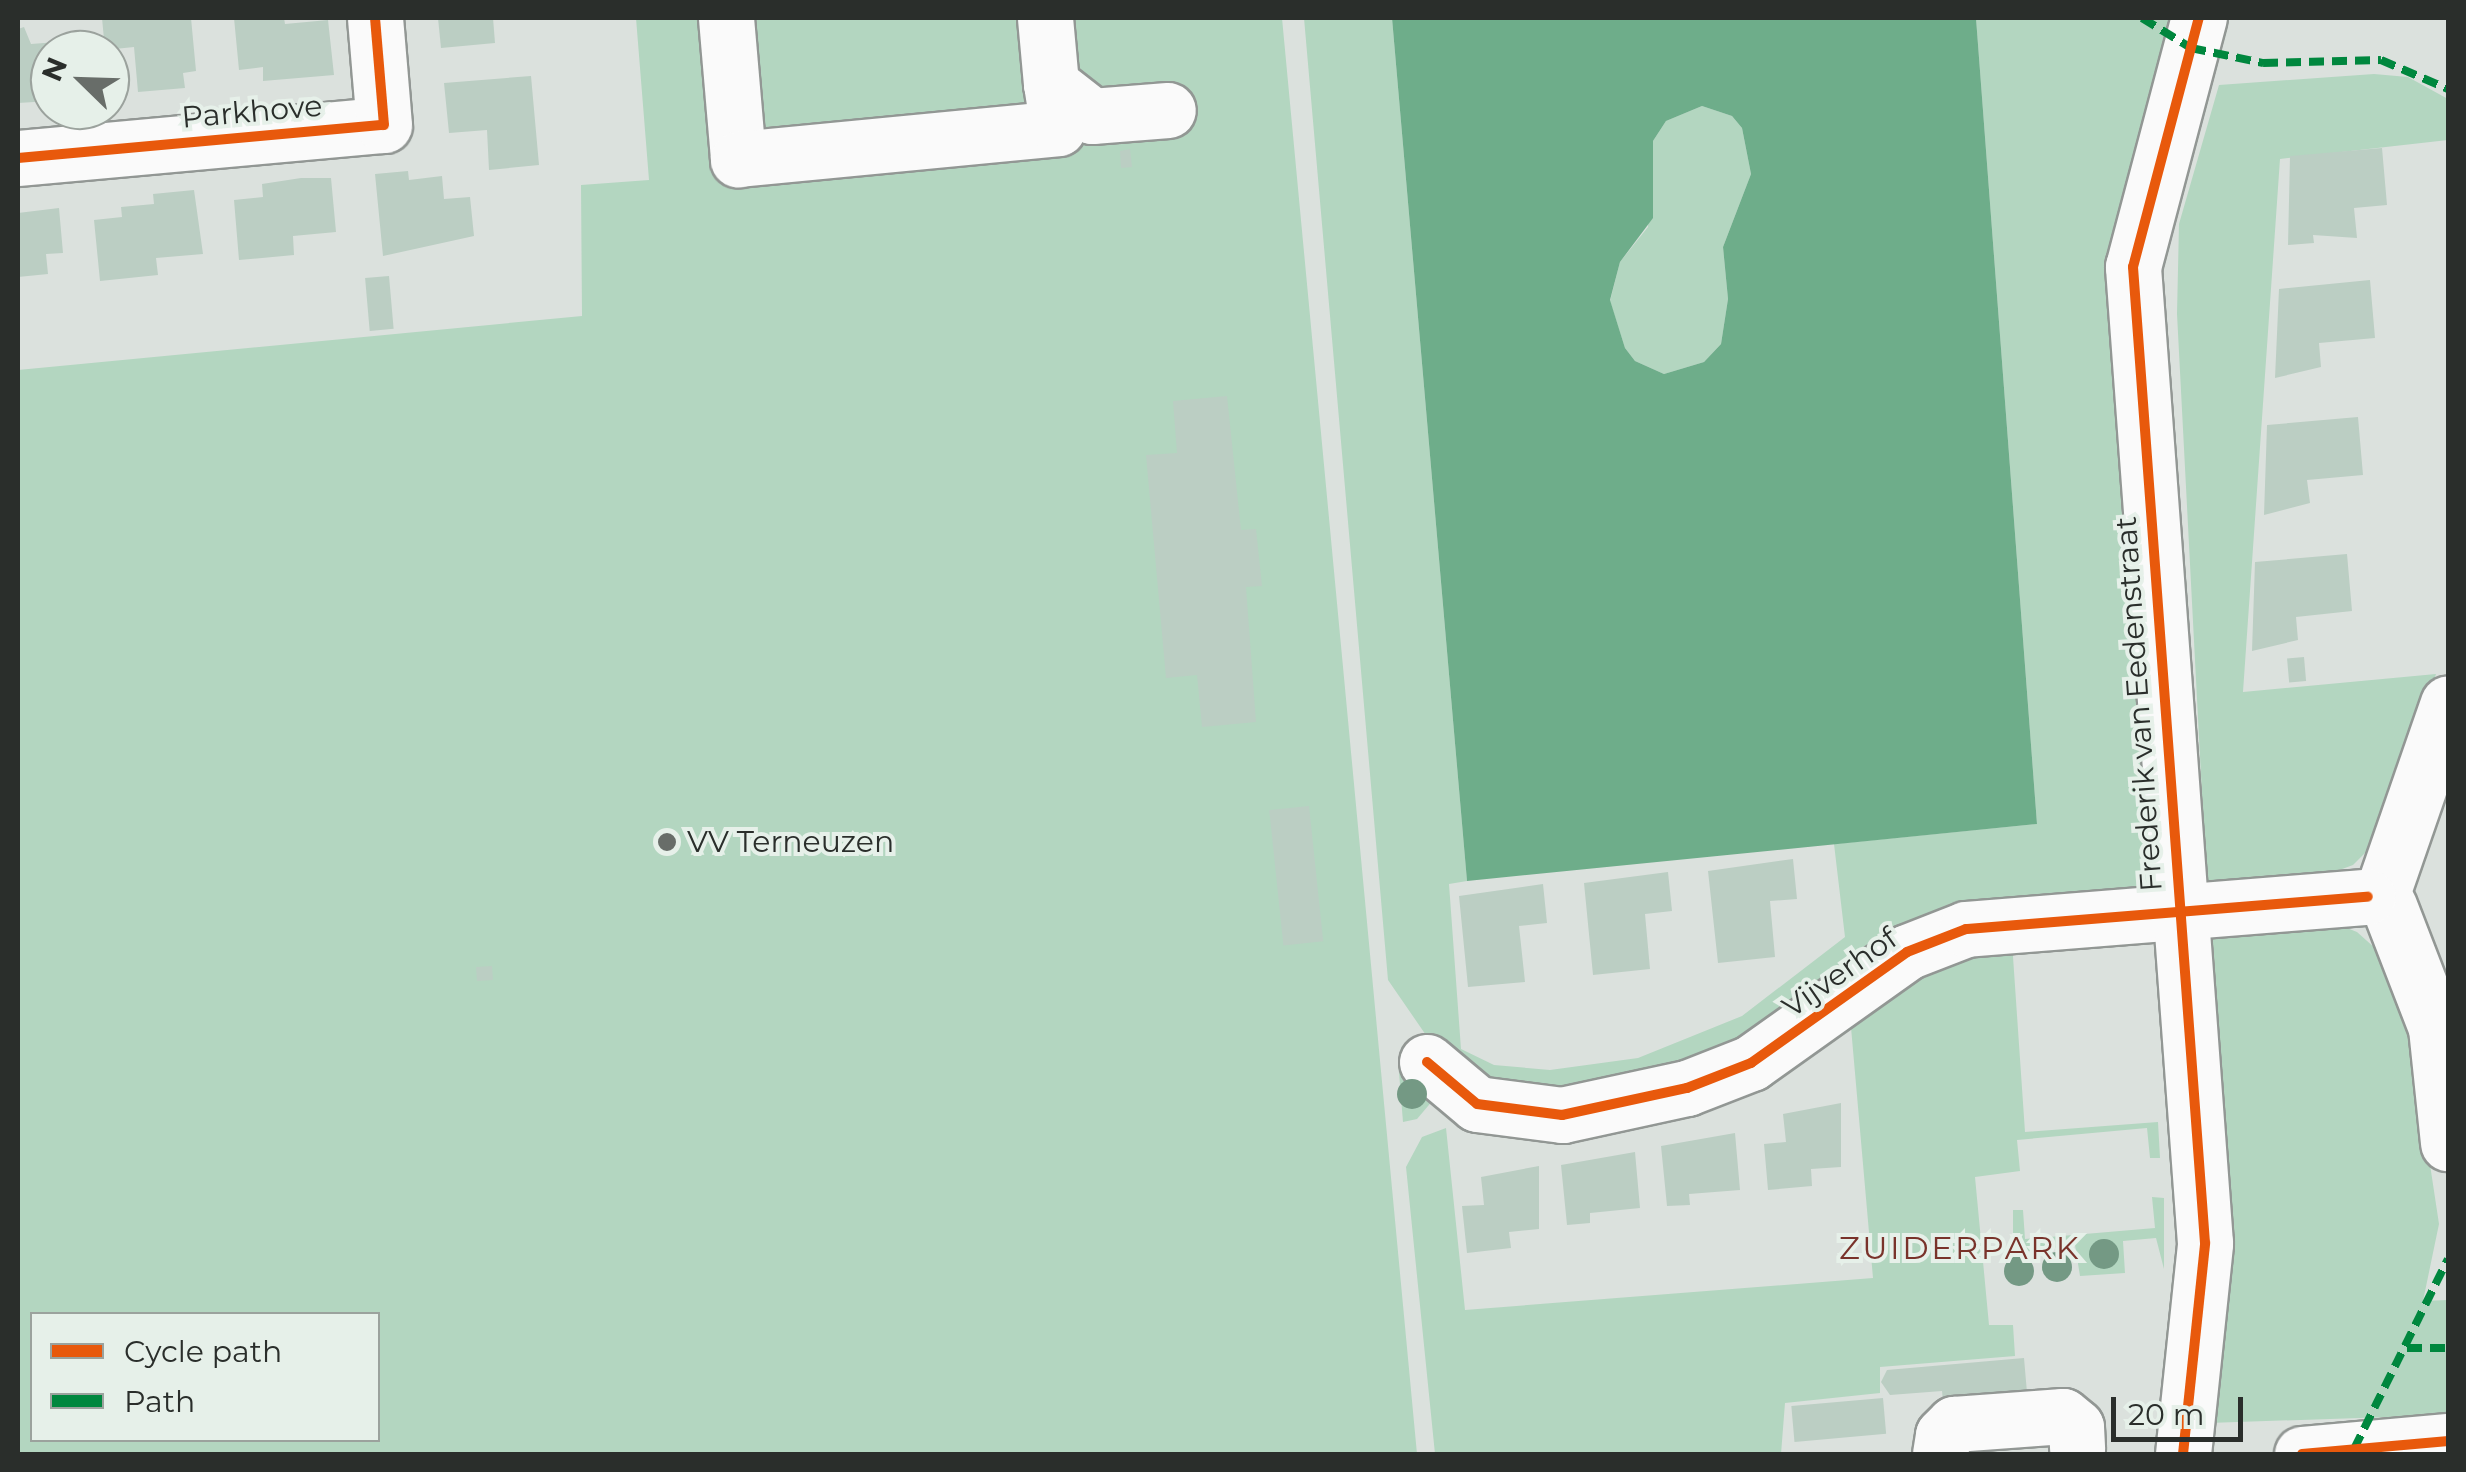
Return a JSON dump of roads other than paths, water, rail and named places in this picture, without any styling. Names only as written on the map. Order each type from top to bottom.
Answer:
[{"type":"street","name":"Parkhove","points":[[18,158],[384,125],[375,18]]},
{"type":"street","points":[[726,18],[738,159],[1058,128],[1046,18]]},
{"type":"street","name":"Frederik van Eedenstraat","points":[[2183,1454],[2205,1242],[2133,267],[2199,18]]},
{"type":"street","points":[[1051,84],[1092,116],[1168,110]]},
{"type":"street","points":[[2448,702],[2381,895],[2436,1028],[2448,1143]]},
{"type":"street","name":"Vijverhof","points":[[1426,1124],[1477,1104],[1562,1115],[1687,1088],[1750,1063],[1794,1036],[1907,952],[1966,929],[2381,895]]},
{"type":"street","points":[[1427,1062],[1477,1104]]},
{"type":"street","points":[[1940,1454],[1942,1435],[1954,1424],[2063,1416],[2076,1428],[2077,1452]]},
{"type":"street","points":[[1948,1454],[1960,1445],[2061,1438],[2077,1452]]},
{"type":"street","points":[[2302,1454],[2392,1450],[2448,1441]]},
{"type":"place","name":"VV Terneuzen","points":[[667,842]]},
{"type":"district","name":"ZUIDERPARK","points":[[1960,1248]]}]
